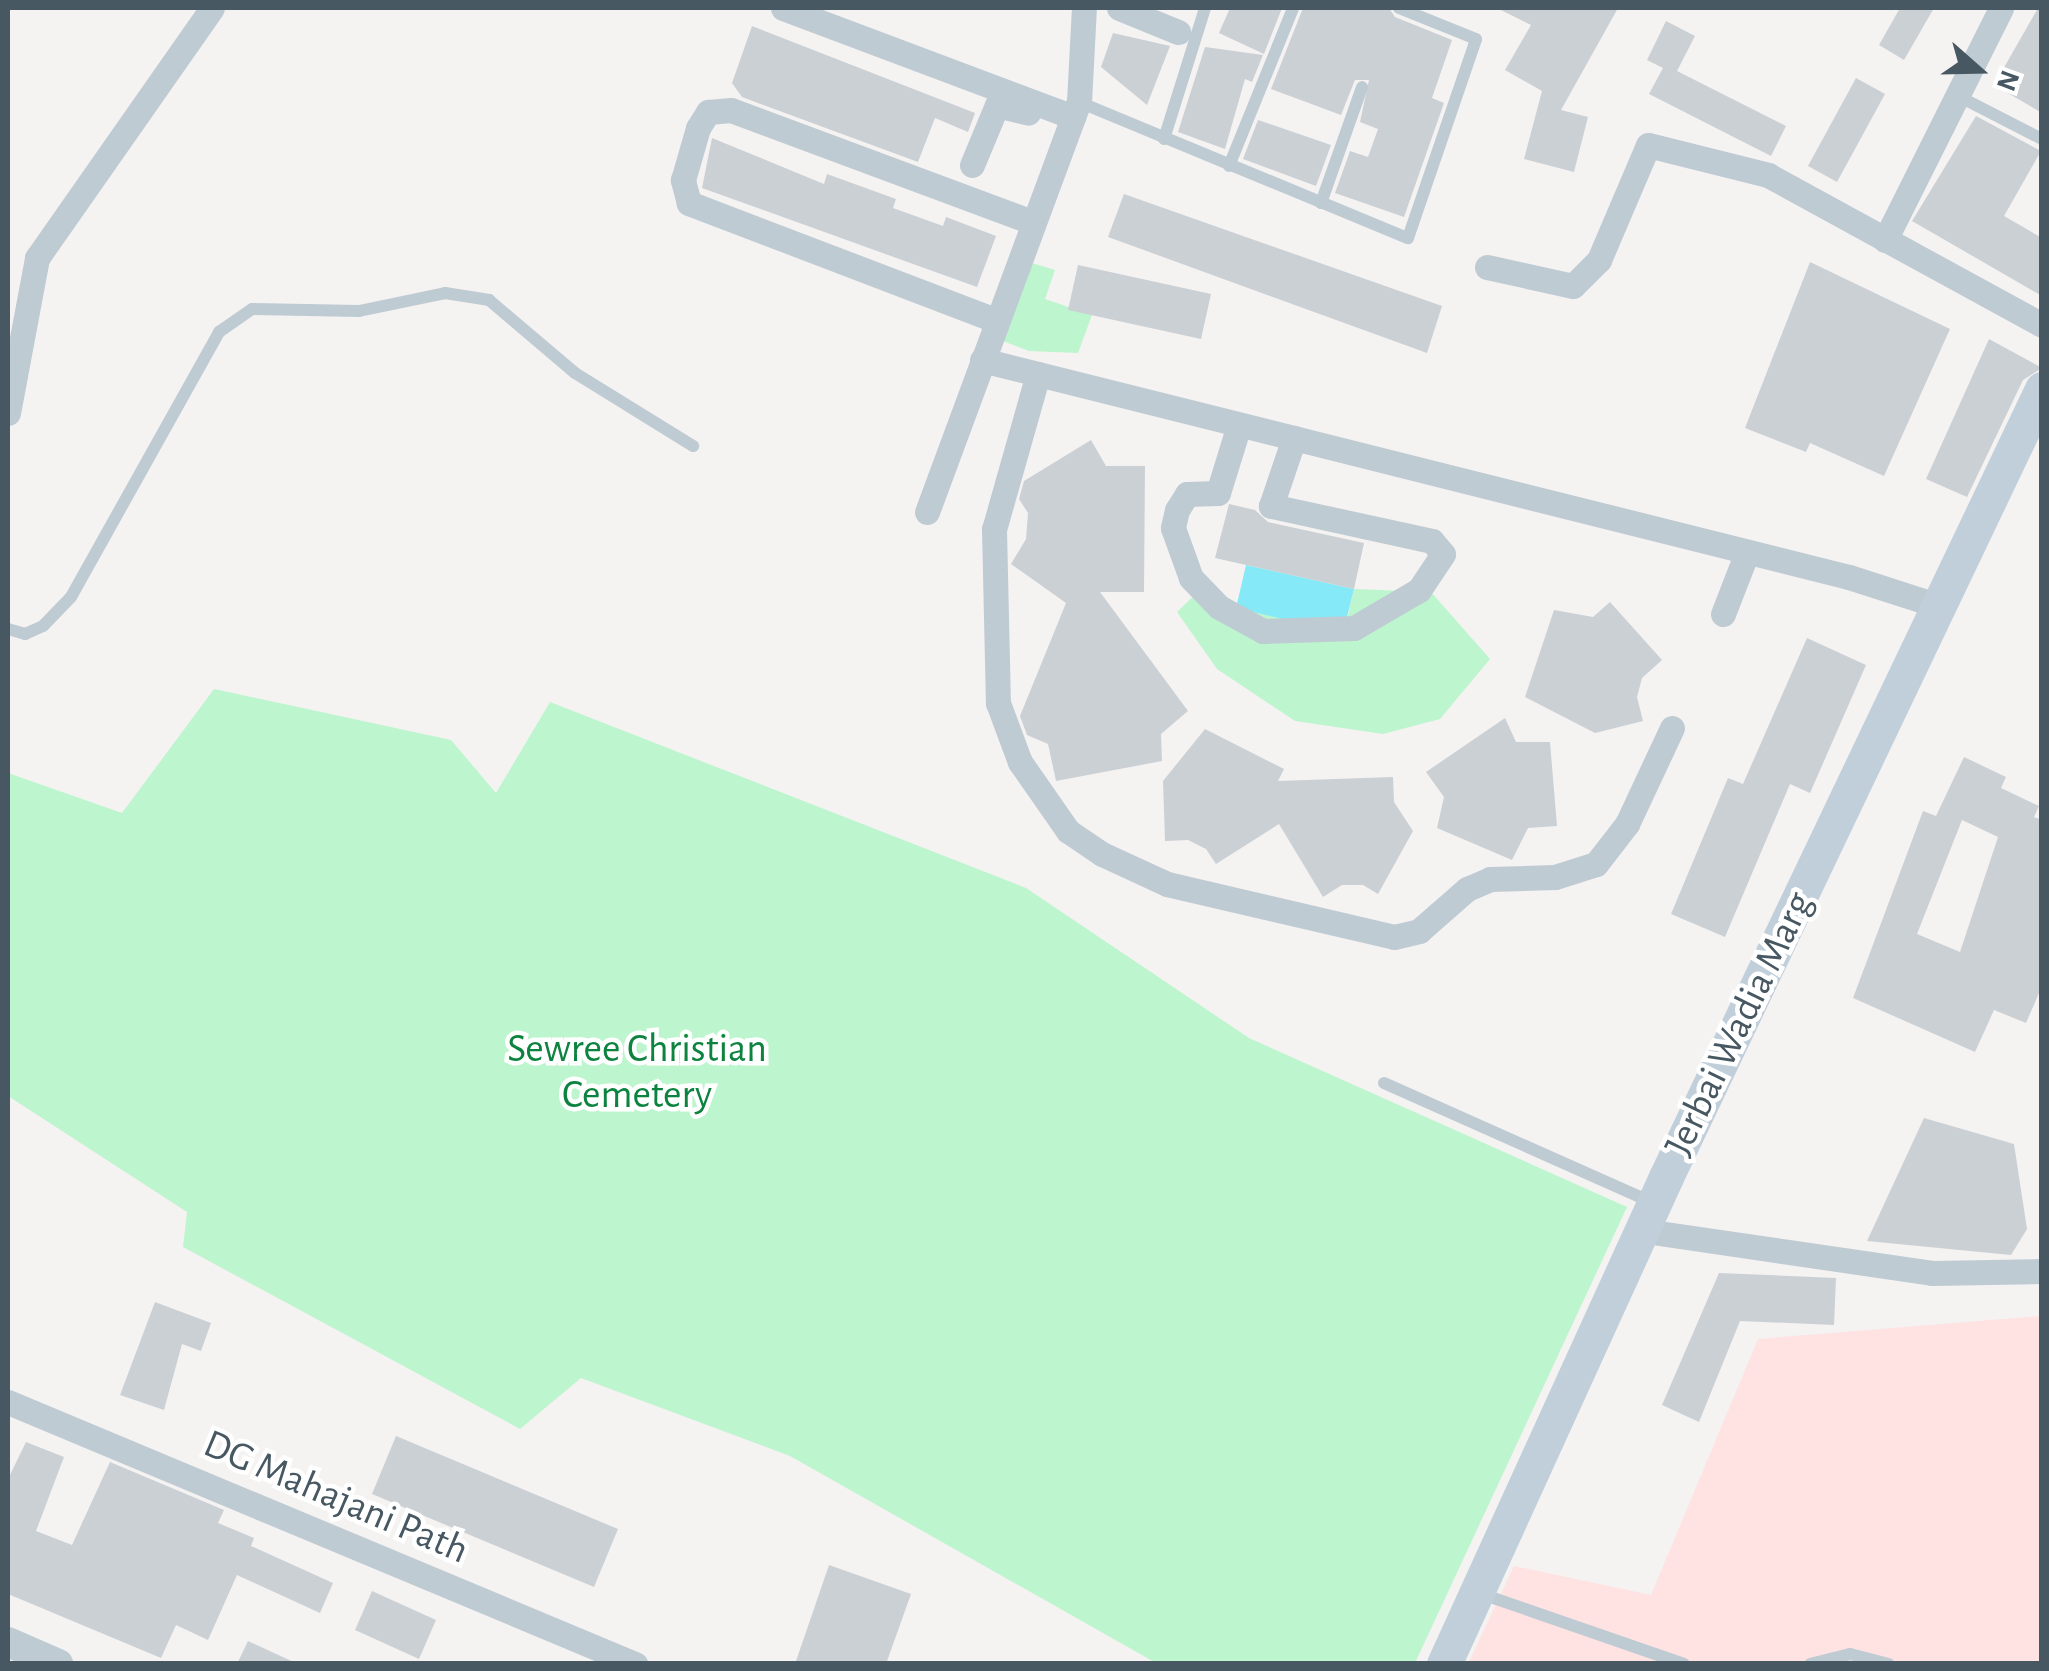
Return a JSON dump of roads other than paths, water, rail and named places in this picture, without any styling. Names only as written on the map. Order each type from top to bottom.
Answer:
[{"type":"main road","name":"Jerbai Wadia Marg","points":[[1449,1662],[1476,1592],[1650,1218],[2042,388]]},
{"type":"street","points":[[8,413],[37,258],[212,8]]},
{"type":"street","points":[[783,8],[1009,100],[1070,117]]},
{"type":"street","points":[[1036,182],[1070,117],[1084,8]]},
{"type":"street","points":[[1119,8],[1178,32]]},
{"type":"street","points":[[1885,240],[2001,8]]},
{"type":"street","points":[[972,165],[994,108],[1009,100]]},
{"type":"street","points":[[995,320],[689,203],[683,180],[698,128],[708,112],[731,110],[1030,222]]},
{"type":"street","points":[[1487,267],[1572,286],[1600,260],[1648,145],[1768,175],[2042,325]]},
{"type":"street","points":[[927,512],[1052,153]]},
{"type":"street","points":[[982,360],[1747,552],[1939,606]]},
{"type":"street","points":[[1038,374],[994,530],[998,703],[1020,762],[1068,832],[1102,854],[1167,884],[1394,938],[1419,931],[1467,889],[1490,879],[1555,877],[1596,864],[1627,824],[1672,728]]},
{"type":"street","points":[[1240,425],[1218,493],[1186,494],[1176,510],[1173,528],[1191,578],[1218,607],[1263,630],[1354,628],[1419,590],[1443,554],[1432,541],[1270,506],[1294,438]]},
{"type":"street","points":[[1723,614],[1747,552]]},
{"type":"street","points":[[1650,1218],[1932,1273],[2042,1271]]},
{"type":"street","name":"DG Mahajani Path","points":[[8,1402],[634,1664]]},
{"type":"street","points":[[8,1642],[58,1664]]},
{"type":"lane","points":[[1164,139],[1205,8]]},
{"type":"lane","points":[[1229,166],[1293,8]]},
{"type":"lane","points":[[1070,117],[1164,139],[1408,238],[1476,39],[1400,8]]},
{"type":"lane","points":[[1321,203],[1362,87]]},
{"type":"lane","points":[[1958,96],[2042,139]]},
{"type":"lane","points":[[8,629],[25,634],[43,626],[71,597],[219,332],[252,308],[359,312],[445,293],[490,300],[574,373],[692,446]]},
{"type":"lane","points":[[1384,1082],[1650,1218]]},
{"type":"lane","points":[[1476,1592],[1684,1664]]},
{"type":"lane","points":[[1810,1664],[1850,1654],[1889,1664]]},
{"type":"water","points":[[1246,565],[1354,589],[1343,633],[1236,608]]},
{"type":"park label","name":"Sewree Christian Cemetery","points":[[637,1072]]}]
